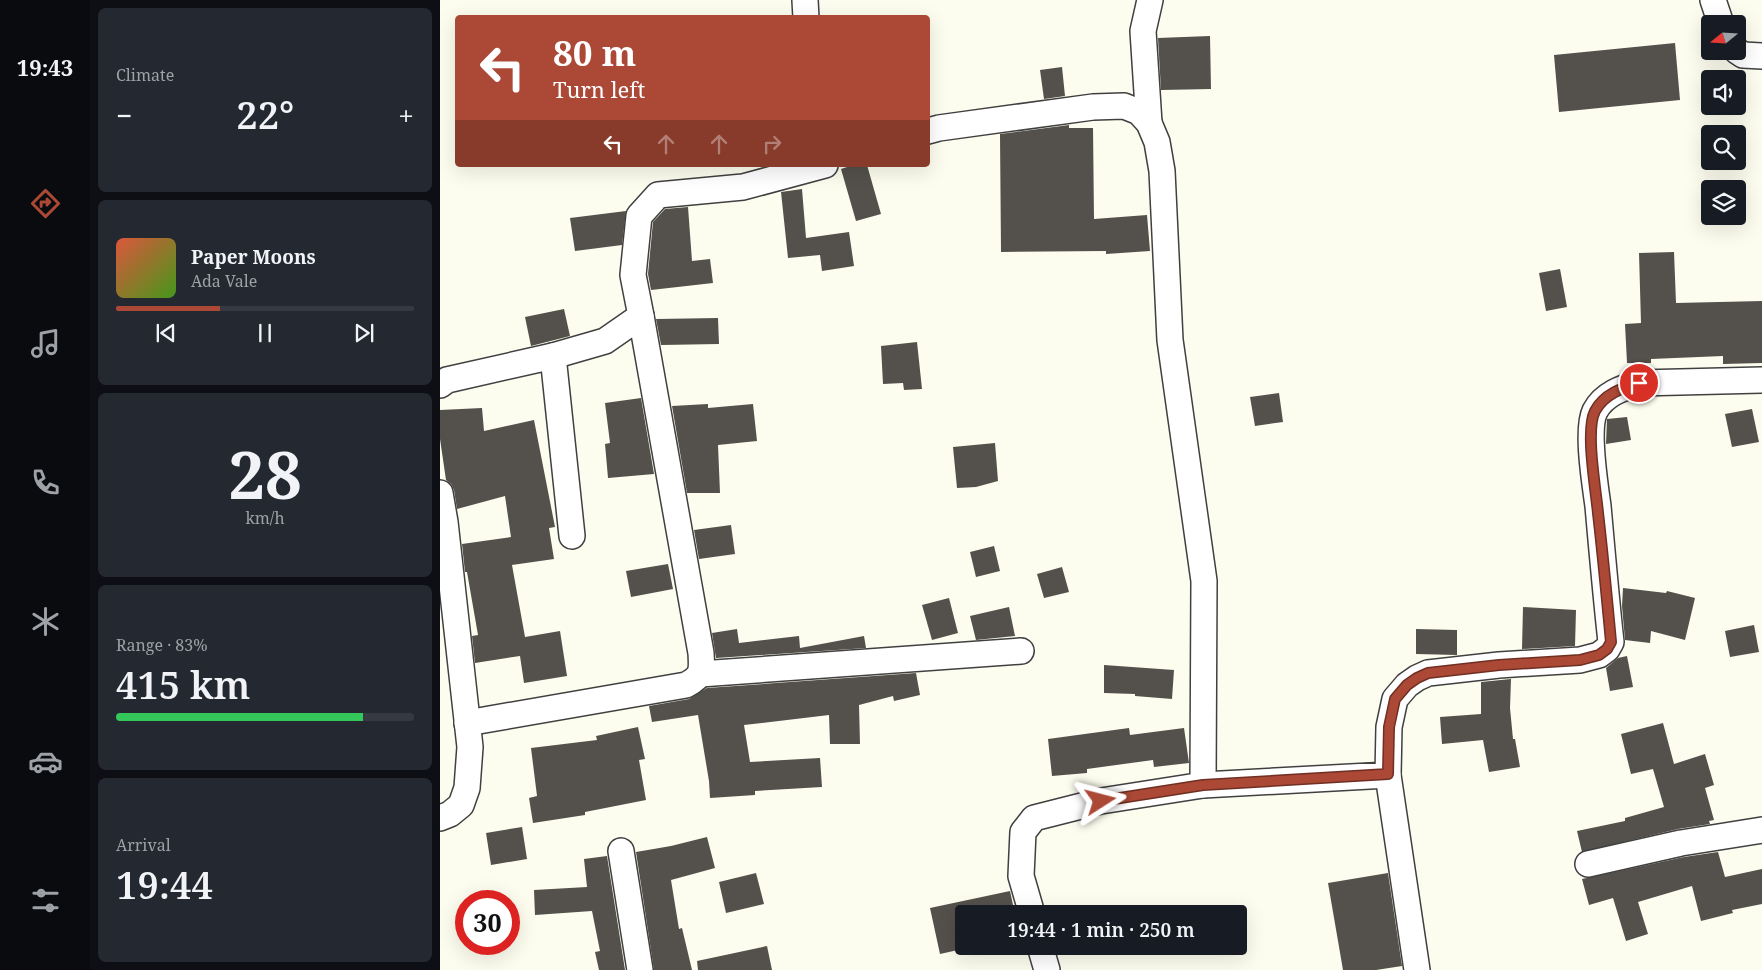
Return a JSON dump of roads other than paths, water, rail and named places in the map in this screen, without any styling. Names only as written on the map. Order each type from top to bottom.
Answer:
[{"type":"street","points":[[805,0],[806,15]]},
{"type":"street","points":[[1149,124],[1144,31],[1150,0]]},
{"type":"street","points":[[1713,0],[1717,15]]},
{"type":"street","points":[[1746,55],[1762,56]]},
{"type":"street","points":[[930,130],[1093,107],[1124,106],[1139,112],[1149,124],[1157,142],[1162,171],[1170,340],[1204,581],[1203,785]]},
{"type":"street","points":[[467,723],[686,685],[697,680],[702,670],[701,653],[633,275],[639,216],[658,196],[743,187],[818,167]]},
{"type":"street","points":[[440,385],[448,380],[553,356],[605,341],[641,316]]},
{"type":"street","points":[[553,356],[572,536]]},
{"type":"street","points":[[1417,970],[1388,774],[1389,727],[1395,699],[1407,685],[1428,673],[1499,665],[1580,660],[1599,655],[1607,649],[1611,642],[1591,424],[1595,412],[1604,399],[1620,389],[1639,383],[1762,380]]},
{"type":"street","points":[[440,494],[445,522],[470,747],[466,788],[460,805],[450,814],[440,818]]},
{"type":"street","points":[[700,674],[1021,651]]},
{"type":"street","points":[[1030,905],[1022,876],[1023,832],[1034,818],[1101,801],[1203,785],[1388,774]]},
{"type":"street","points":[[1588,864],[1681,843],[1762,830]]},
{"type":"street","points":[[621,851],[640,970]]},
{"type":"street","points":[[1043,955],[1047,970]]}]
